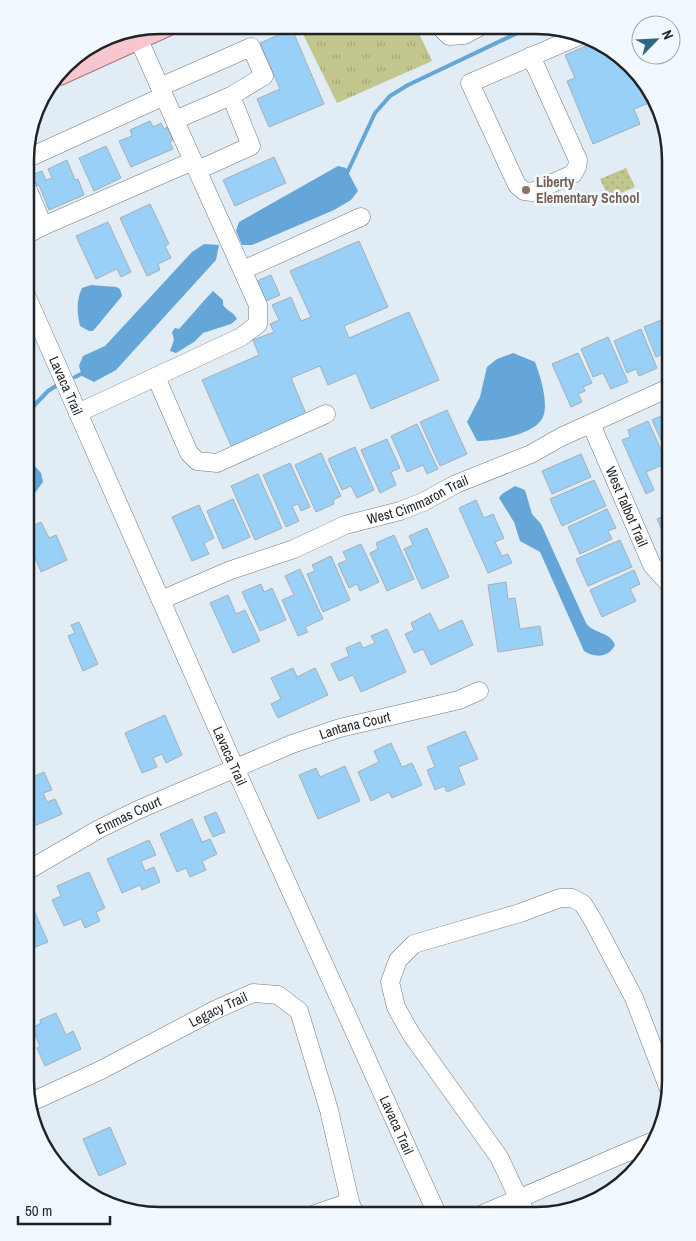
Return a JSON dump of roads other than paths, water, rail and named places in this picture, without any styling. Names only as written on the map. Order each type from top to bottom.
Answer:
[{"type":"main road","points":[[76,66],[142,35]]},
{"type":"street","points":[[78,413],[241,338],[258,324],[258,304],[162,91],[154,34]]},
{"type":"street","points":[[447,34],[449,36],[466,34]]},
{"type":"street","points":[[531,56],[578,160],[577,167],[572,174],[532,192],[524,191],[516,185],[470,83],[531,56],[572,39]]},
{"type":"street","points":[[34,154],[251,47],[264,76],[231,96],[175,120]]},
{"type":"street","points":[[34,230],[195,165],[251,146],[231,96]]},
{"type":"street","points":[[34,204],[43,226]]},
{"type":"street","points":[[242,270],[361,218]]},
{"type":"street","name":"Lavaca Trail","points":[[34,313],[235,768],[434,1207]]},
{"type":"street","points":[[156,377],[189,453],[198,461],[217,463],[326,414]]},
{"type":"street","name":"West Cimmaron Trail","points":[[161,600],[231,570],[294,549],[345,525],[416,505],[456,484],[531,454],[561,437],[662,390]]},
{"type":"street","name":"West Talbot Trail","points":[[591,424],[652,565],[662,576]]},
{"type":"street","name":"Lantana Court","points":[[235,768],[292,744],[332,731],[395,714],[459,700],[479,690]]},
{"type":"street","name":"Emmas Court","points":[[34,867],[99,829],[200,782],[235,768]]},
{"type":"street","points":[[522,1207],[499,1157],[411,1034],[396,1007],[390,982],[398,960],[414,944],[520,913],[560,898],[572,898],[583,904],[634,998],[662,1071]]},
{"type":"street","name":"Legacy Trail","points":[[35,1096],[101,1070],[215,1010],[252,993],[278,995],[299,1011],[329,1110],[352,1207]]},
{"type":"street","points":[[498,1207],[645,1145]]},
{"type":"water","points":[[338,166],[346,168],[358,191],[351,200],[334,210],[252,245],[242,245],[236,231],[239,222]]},
{"type":"water","points":[[204,244],[219,245],[216,260],[116,370],[94,382],[82,376],[79,366],[83,356],[105,346],[192,252]]},
{"type":"water","points":[[91,285],[116,287],[120,289],[122,296],[93,331],[89,331],[80,326],[78,307],[82,288]]},
{"type":"water","points":[[213,291],[223,300],[223,305],[226,309],[237,319],[231,324],[203,333],[194,342],[176,353],[170,351],[174,340],[172,332],[175,328],[179,329]]},
{"type":"water","points":[[513,353],[535,362],[542,382],[545,399],[542,419],[537,425],[522,433],[493,440],[477,441],[467,422],[480,397],[487,367],[497,359]]},
{"type":"water","points":[[34,465],[41,473],[43,482],[34,494]]},
{"type":"water","points":[[515,486],[525,490],[532,514],[541,524],[586,623],[589,627],[613,640],[615,645],[609,652],[597,656],[584,651],[540,552],[520,541],[514,522],[499,498]]},
{"type":"waterway","points":[[347,173],[375,113],[390,96],[408,85],[515,34]]},
{"type":"waterway","points":[[75,377],[85,372]]},
{"type":"waterway","points":[[34,406],[48,391],[59,384]]},
{"type":"place","name":"Liberty Elementary School","points":[[526,190]]}]
